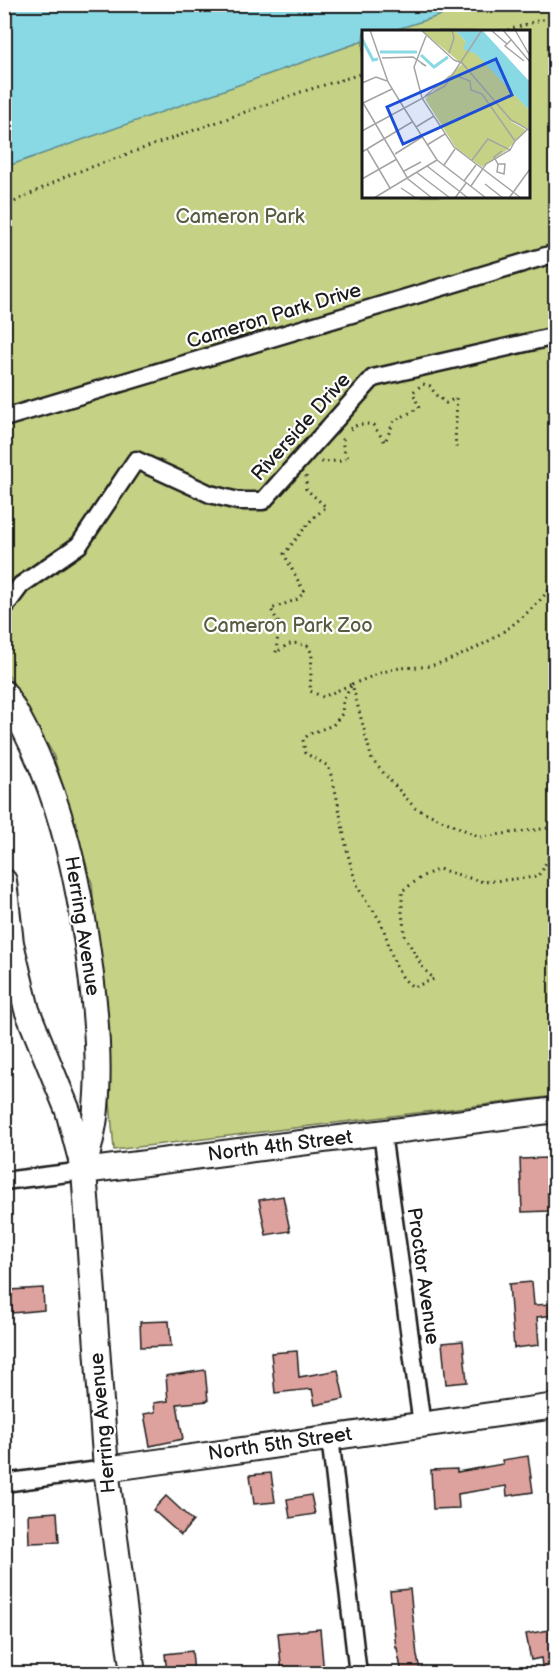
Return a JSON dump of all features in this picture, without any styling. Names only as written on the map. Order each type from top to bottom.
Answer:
[{"type":"main road","name":"Herring Avenue","points":[[4,693],[17,712],[53,796],[73,861],[83,912],[96,1019],[96,1108],[84,1171]]},
{"type":"main road","name":"Herring Avenue","points":[[4,881],[11,943],[27,1010],[68,1111],[84,1171],[106,1469],[133,1674]]},
{"type":"main road","name":"North 4th Street","points":[[84,1171],[555,1110]]},
{"type":"main road","name":"North 5th Street","points":[[106,1469],[555,1406]]},
{"type":"street","name":"Cameron Park Drive","points":[[4,418],[555,253]]},
{"type":"street","name":"Riverside Drive","points":[[4,608],[21,585],[79,545],[136,460],[210,494],[238,501],[263,501],[373,378],[555,336]]},
{"type":"street","name":"Proctor Avenue","points":[[382,1133],[422,1425]]},
{"type":"street","name":"North 4th Street","points":[[4,1181],[84,1171]]},
{"type":"street","points":[[330,1437],[358,1674]]},
{"type":"street","name":"North 5th Street","points":[[4,1483],[106,1469]]},
{"type":"path","points":[[508,30],[555,15]]},
{"type":"path","points":[[4,207],[69,175],[301,92],[362,73]]},
{"type":"path","points":[[314,465],[349,458],[345,454],[342,440],[345,432],[356,425],[365,423],[373,425],[385,442],[394,421],[419,408],[413,392],[423,384],[430,386],[446,403],[456,398],[458,415],[454,442],[457,452]]},
{"type":"path","points":[[309,469],[305,477],[306,489],[326,507],[312,519],[284,554],[304,592],[298,599],[271,609],[279,624],[276,654],[288,643],[308,645],[312,654],[310,691],[323,697],[352,684],[399,668],[410,669],[435,664],[490,642],[524,617],[555,581]]},
{"type":"path","points":[[352,684],[372,760],[415,808],[480,837],[555,827]]},
{"type":"path","points":[[352,684],[343,701],[342,714],[333,725],[309,734],[303,740],[305,753],[328,766],[338,797],[346,852],[358,886],[380,921],[404,982],[414,987],[434,979],[423,968],[405,936],[402,891],[423,876],[439,869],[483,882],[537,877],[555,842]]},
{"type":"green space","name":"Cameron Park","points":[[471,5],[555,5],[555,248],[5,418],[4,167],[362,41],[362,198],[530,198],[530,30],[394,30]]},
{"type":"green space","name":"Cameron Park Zoo","points":[[555,263],[555,1096],[114,1150],[92,884],[53,754],[5,669],[4,427]]},
{"type":"water","points":[[5,4],[473,5],[394,30],[362,30],[362,41],[5,167]]},
{"type":"building","points":[[547,1158],[549,1211],[522,1212],[520,1159]]},
{"type":"building","points":[[283,1196],[290,1231],[266,1235],[259,1200]]},
{"type":"building","points":[[532,1282],[534,1305],[555,1304],[555,1315],[537,1317],[539,1345],[514,1348],[509,1284]]},
{"type":"building","points":[[43,1288],[44,1310],[12,1313],[10,1290]]},
{"type":"building","points":[[169,1321],[171,1346],[141,1347],[140,1322]]},
{"type":"building","points":[[463,1341],[467,1382],[446,1384],[442,1343]]},
{"type":"building","points":[[297,1351],[299,1377],[338,1370],[344,1399],[315,1405],[312,1389],[275,1393],[271,1353]]},
{"type":"building","points":[[205,1370],[208,1401],[177,1404],[183,1439],[150,1446],[144,1414],[155,1412],[154,1403],[168,1401],[166,1376]]},
{"type":"building","points":[[528,1456],[533,1492],[507,1496],[506,1486],[458,1494],[459,1508],[433,1509],[431,1470],[457,1469],[457,1472],[503,1464],[502,1460]]},
{"type":"building","points":[[271,1473],[275,1502],[254,1504],[250,1475]]},
{"type":"building","points":[[311,1495],[315,1514],[290,1518],[287,1499]]},
{"type":"building","points":[[166,1496],[193,1521],[181,1535],[153,1510]]},
{"type":"building","points":[[57,1512],[59,1542],[29,1543],[28,1514]]},
{"type":"building","points":[[410,1589],[421,1674],[402,1674],[396,1648],[390,1591]]},
{"type":"building","points":[[320,1629],[324,1674],[282,1674],[278,1633]]},
{"type":"building","points":[[555,1629],[555,1674],[543,1674],[541,1658],[531,1660],[526,1634]]},
{"type":"building","points":[[192,1651],[194,1674],[167,1674],[165,1654]]}]
